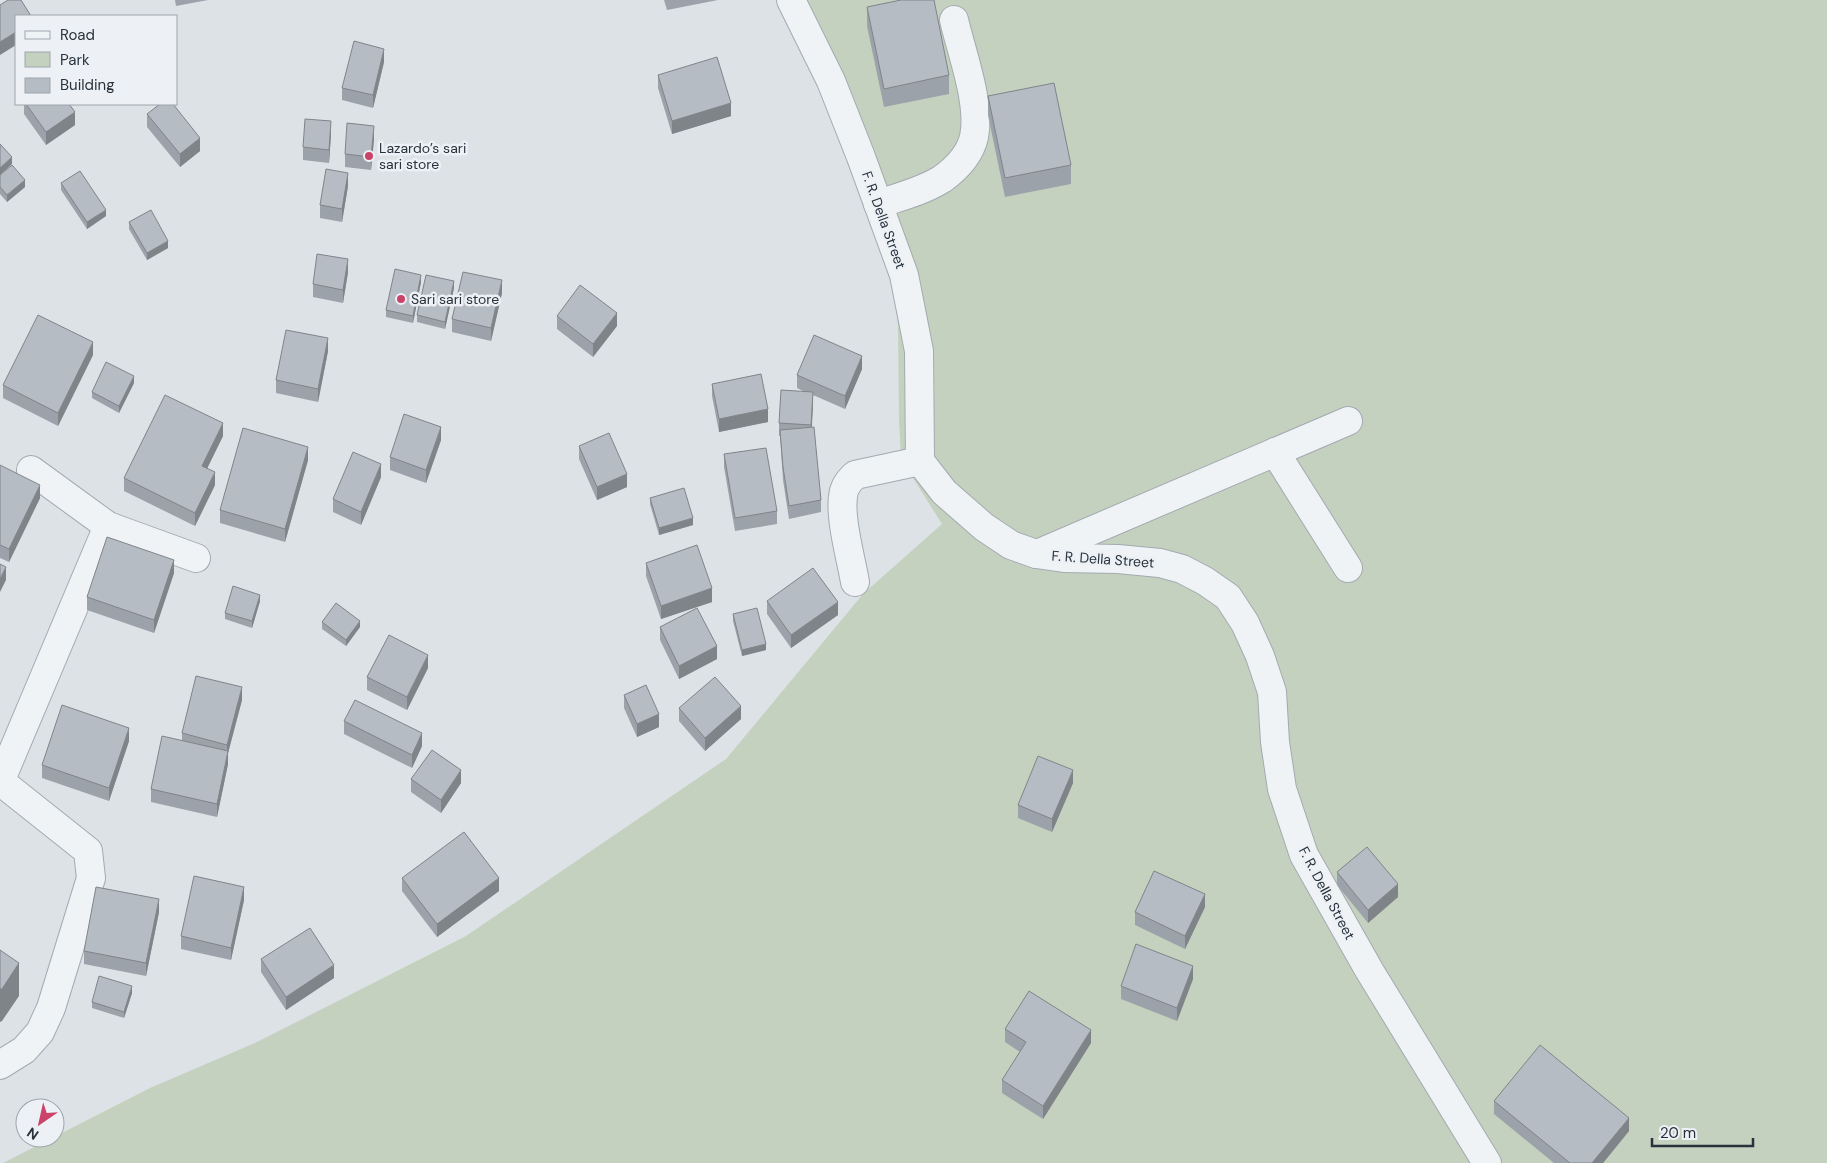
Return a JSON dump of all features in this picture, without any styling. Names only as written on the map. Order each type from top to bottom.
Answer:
[{"type":"street","name":"F. R. Della Street","points":[[790,0],[831,80],[904,275],[919,351],[920,460],[944,492],[984,527],[1011,546],[1036,554],[1064,558],[1118,559],[1160,563],[1182,569],[1205,580],[1228,597],[1245,623],[1260,656],[1272,692],[1275,742],[1282,789],[1304,855],[1369,970],[1487,1163]]},
{"type":"street","points":[[878,204],[912,193],[941,179],[962,162],[974,138],[976,114],[954,20]]},
{"type":"street","points":[[1036,554],[1348,421]]},
{"type":"street","points":[[1275,452],[1348,568]]},
{"type":"street","points":[[855,582],[845,531],[842,500],[848,481],[855,475],[920,460]]},
{"type":"street","points":[[31,470],[108,526],[196,558]]},
{"type":"street","points":[[0,1065],[24,1050],[40,1032],[52,1008],[91,878],[88,851],[0,781],[108,526]]},
{"type":"green space","points":[[777,0],[1827,0],[1827,1163],[3,1163],[32,1148],[65,1148],[65,1131],[150,1088],[257,1042],[466,936],[726,759],[863,594],[942,524],[901,459],[898,325],[892,271],[870,205],[818,86]]},
{"type":"building","points":[[8,0],[21,0],[30,15],[15,15],[15,33],[0,42],[0,5]]},
{"type":"building","points":[[901,0],[934,0],[949,75],[884,89],[867,7]]},
{"type":"building","points":[[354,41],[384,49],[373,95],[342,88]]},
{"type":"building","points":[[717,57],[731,103],[672,121],[658,75]]},
{"type":"building","points":[[1054,83],[1071,165],[1005,178],[988,96]]},
{"type":"building","points":[[27,105],[70,105],[75,112],[46,132]]},
{"type":"building","points":[[159,105],[174,105],[200,138],[180,154],[147,114]]},
{"type":"building","points":[[305,119],[331,121],[329,150],[303,147]]},
{"type":"building","points":[[347,123],[374,126],[371,157],[345,154]]},
{"type":"building","points":[[0,144],[12,157],[0,168]]},
{"type":"building","points":[[12,165],[25,180],[7,195],[0,187],[0,175]]},
{"type":"building","points":[[326,169],[348,173],[342,209],[320,205]]},
{"type":"building","points":[[80,171],[106,210],[87,222],[61,183]]},
{"type":"building","points":[[151,210],[168,241],[147,253],[129,222]]},
{"type":"building","points":[[317,254],[348,259],[343,290],[313,284]]},
{"type":"building","points":[[395,269],[421,275],[413,316],[386,310]]},
{"type":"building","points":[[463,272],[502,280],[491,328],[452,319]]},
{"type":"building","points":[[426,275],[454,281],[445,322],[417,315]]},
{"type":"building","points":[[580,285],[617,313],[593,344],[557,316]]},
{"type":"building","points":[[38,315],[93,342],[58,413],[3,385]]},
{"type":"building","points":[[286,330],[328,338],[318,389],[276,380]]},
{"type":"building","points":[[814,335],[862,356],[845,396],[797,375]]},
{"type":"building","points":[[106,362],[134,376],[119,406],[92,392]]},
{"type":"building","points":[[761,374],[768,409],[719,419],[712,384]]},
{"type":"building","points":[[781,390],[813,392],[811,425],[779,423]]},
{"type":"building","points":[[165,395],[223,423],[202,466],[215,472],[195,513],[124,478]]},
{"type":"building","points":[[404,414],[441,427],[426,470],[390,457]]},
{"type":"building","points":[[814,427],[821,500],[789,506],[780,430]]},
{"type":"building","points":[[243,428],[308,447],[285,529],[220,510]]},
{"type":"building","points":[[609,433],[627,474],[597,487],[579,446]]},
{"type":"building","points":[[766,448],[777,511],[735,518],[724,454]]},
{"type":"building","points":[[353,452],[381,464],[361,512],[333,499]]},
{"type":"building","points":[[0,465],[40,485],[9,549],[0,545]]},
{"type":"building","points":[[684,488],[693,518],[659,528],[650,498]]},
{"type":"building","points":[[107,537],[174,560],[154,620],[87,597]]},
{"type":"building","points":[[697,545],[712,588],[661,606],[646,563]]},
{"type":"building","points":[[0,564],[6,567],[0,579]]},
{"type":"building","points":[[813,568],[838,602],[791,635],[767,601]]},
{"type":"building","points":[[233,586],[260,595],[252,621],[225,613]]},
{"type":"building","points":[[336,603],[360,621],[346,640],[322,622]]},
{"type":"building","points":[[697,608],[717,646],[679,666],[660,627]]},
{"type":"building","points":[[757,608],[766,644],[742,650],[733,614]]},
{"type":"building","points":[[389,635],[428,655],[407,697],[367,677]]},
{"type":"building","points":[[196,676],[242,687],[227,745],[182,733]]},
{"type":"building","points":[[715,677],[741,706],[705,738],[679,708]]},
{"type":"building","points":[[646,685],[659,714],[637,724],[624,695]]},
{"type":"building","points":[[355,700],[422,733],[412,755],[344,721]]},
{"type":"building","points":[[62,705],[129,728],[109,788],[42,765]]},
{"type":"building","points":[[162,736],[228,751],[217,804],[151,789]]},
{"type":"building","points":[[432,750],[461,770],[441,800],[411,779]]},
{"type":"building","points":[[1038,756],[1073,770],[1052,819],[1018,805]]},
{"type":"building","points":[[464,832],[499,878],[437,924],[402,878]]},
{"type":"building","points":[[1367,847],[1398,884],[1368,910],[1337,872]]},
{"type":"building","points":[[1154,871],[1205,894],[1185,936],[1135,912]]},
{"type":"building","points":[[194,876],[244,887],[231,948],[181,936]]},
{"type":"building","points":[[96,887],[159,899],[146,963],[84,951]]},
{"type":"building","points":[[310,928],[334,965],[286,997],[261,959]]},
{"type":"building","points":[[1136,944],[1193,966],[1177,1008],[1121,986]]},
{"type":"building","points":[[0,950],[19,963],[2,989],[0,989]]},
{"type":"building","points":[[99,976],[132,986],[124,1012],[92,1002]]},
{"type":"building","points":[[1029,991],[1091,1030],[1043,1106],[1002,1080],[1026,1042],[1005,1029]]},
{"type":"building","points":[[1540,1045],[1629,1118],[1592,1163],[1570,1163],[1494,1101]]},
{"type":"place","name":"Lazardo’s sari sari store","points":[[369,156]]},
{"type":"place","name":"Sari sari store","points":[[401,299]]}]
